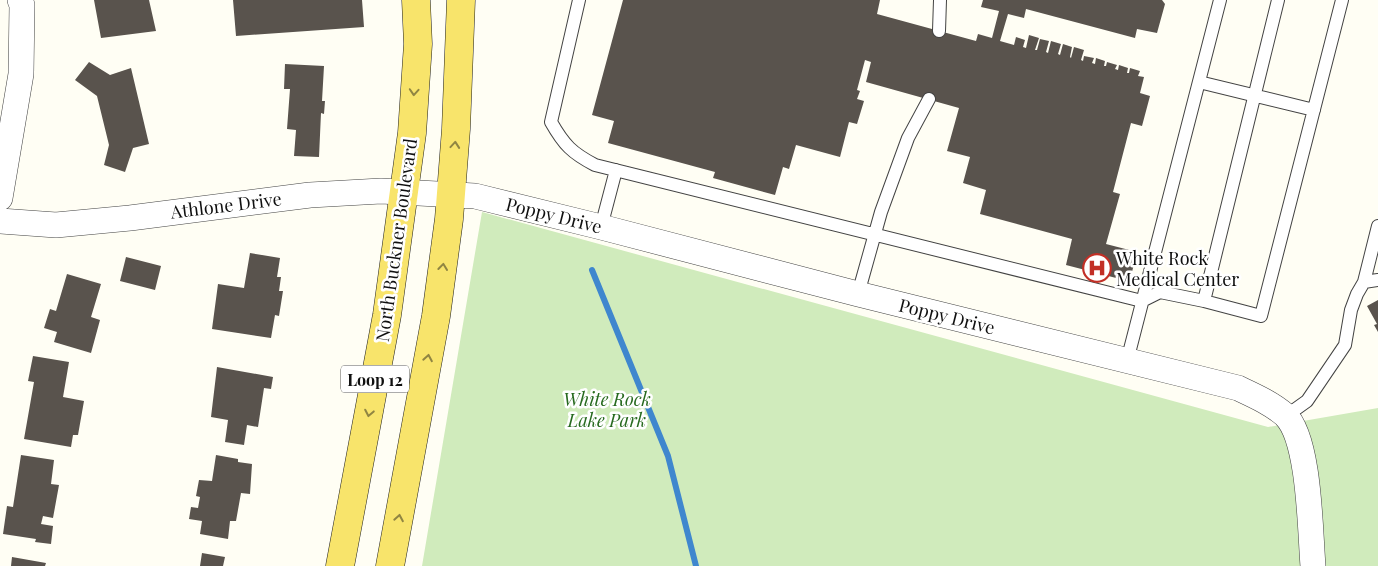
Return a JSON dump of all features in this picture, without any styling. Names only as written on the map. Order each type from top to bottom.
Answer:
[{"type":"main road","name":"North Buckner Boulevard","points":[[340,566],[387,315],[412,133],[418,44],[416,0]]},
{"type":"main road","name":"Loop 12","points":[[390,566],[436,316],[452,194],[461,0]]},
{"type":"street","points":[[0,198],[21,74],[22,5],[20,0]]},
{"type":"street","name":"Athlone Drive","points":[[0,221],[56,225],[139,217],[310,195],[403,192],[452,194]]},
{"type":"street","name":"Poppy Drive","points":[[452,194],[475,196],[601,227],[858,294],[1238,388],[1264,400],[1286,416],[1295,432],[1304,462],[1313,566]]},
{"type":"lane","points":[[579,0],[551,122],[561,140],[577,155],[595,165],[1142,301],[1160,292],[1261,316],[1342,0]]},
{"type":"lane","points":[[939,31],[940,0]]},
{"type":"lane","points":[[1127,361],[1220,0]]},
{"type":"lane","points":[[1204,301],[1278,0]]},
{"type":"lane","points":[[1199,82],[1314,110]]},
{"type":"lane","points":[[858,294],[881,212],[908,138],[929,99]]},
{"type":"lane","points":[[601,227],[616,170]]},
{"type":"lane","points":[[1286,416],[1307,401],[1345,345],[1351,310],[1364,282],[1378,226]]},
{"type":"lane","points":[[1364,282],[1378,280]]},
{"type":"green space","name":"White Rock Lake Park","points":[[482,212],[1268,427],[1378,408],[1378,566],[422,566]]},
{"type":"building","points":[[94,0],[149,0],[156,31],[101,38]]},
{"type":"building","points":[[233,0],[362,0],[364,27],[236,36]]},
{"type":"building","points":[[623,0],[880,0],[877,14],[976,41],[978,34],[992,38],[999,11],[981,7],[983,0],[1162,0],[1165,4],[1157,33],[1137,29],[1135,38],[1026,9],[1024,18],[1008,14],[1000,41],[1014,45],[1016,37],[1025,40],[1023,47],[1026,48],[1029,35],[1039,38],[1035,50],[1037,50],[1040,39],[1049,41],[1046,52],[1048,53],[1051,41],[1061,44],[1058,54],[1060,55],[1063,44],[1072,47],[1071,58],[1074,47],[1084,50],[1081,60],[1083,61],[1084,56],[1094,58],[1092,63],[1095,64],[1096,58],[1105,61],[1104,66],[1106,66],[1107,62],[1117,65],[1115,69],[1118,70],[1119,65],[1128,68],[1127,73],[1129,73],[1130,68],[1140,71],[1138,76],[1144,77],[1140,93],[1150,96],[1142,126],[1131,123],[1113,192],[1120,194],[1106,244],[1137,252],[1132,272],[1124,279],[1120,279],[1066,265],[1072,239],[980,214],[986,190],[963,183],[970,157],[947,151],[959,108],[866,82],[871,62],[865,60],[857,90],[860,91],[857,99],[864,101],[857,124],[849,122],[840,157],[796,145],[789,169],[783,167],[775,195],[713,178],[715,172],[608,143],[614,121],[592,115]]},
{"type":"building","points":[[89,62],[110,75],[131,68],[149,144],[133,148],[125,172],[104,165],[109,145],[97,96],[75,80]]},
{"type":"building","points":[[285,64],[324,66],[322,101],[325,101],[324,114],[321,113],[319,157],[294,156],[296,130],[287,129],[290,89],[284,89]]},
{"type":"building","points":[[250,253],[280,258],[277,277],[281,277],[279,291],[283,291],[279,316],[275,315],[271,338],[212,329],[218,284],[244,288]]},
{"type":"building","points":[[126,257],[161,266],[155,290],[120,281]]},
{"type":"building","points":[[67,274],[101,284],[91,317],[100,320],[91,353],[54,342],[57,332],[44,328],[50,309],[56,311]]},
{"type":"building","points":[[1378,300],[1378,332],[1374,325],[1377,324],[1367,306]]},
{"type":"building","points":[[33,356],[69,362],[63,397],[84,401],[78,435],[73,435],[71,447],[24,439],[34,382],[28,381]]},
{"type":"building","points":[[217,367],[273,377],[271,389],[264,388],[258,427],[247,425],[244,445],[225,442],[228,420],[211,417]]},
{"type":"building","points":[[21,455],[54,460],[51,484],[59,485],[53,518],[43,516],[41,524],[53,526],[51,544],[35,542],[36,539],[3,534],[7,506],[13,507]]},
{"type":"building","points":[[216,455],[252,464],[250,494],[241,493],[236,521],[230,521],[228,539],[200,534],[202,521],[189,519],[191,507],[198,508],[200,497],[196,496],[199,480],[212,481]]},
{"type":"building","points":[[202,553],[225,557],[223,566],[200,566]]},
{"type":"building","points":[[12,557],[46,563],[45,566],[11,566]]},
{"type":"waterway","points":[[592,270],[668,456],[696,566]]},
{"type":"place","name":"White Rock Medical Center","points":[[1097,268]]}]
